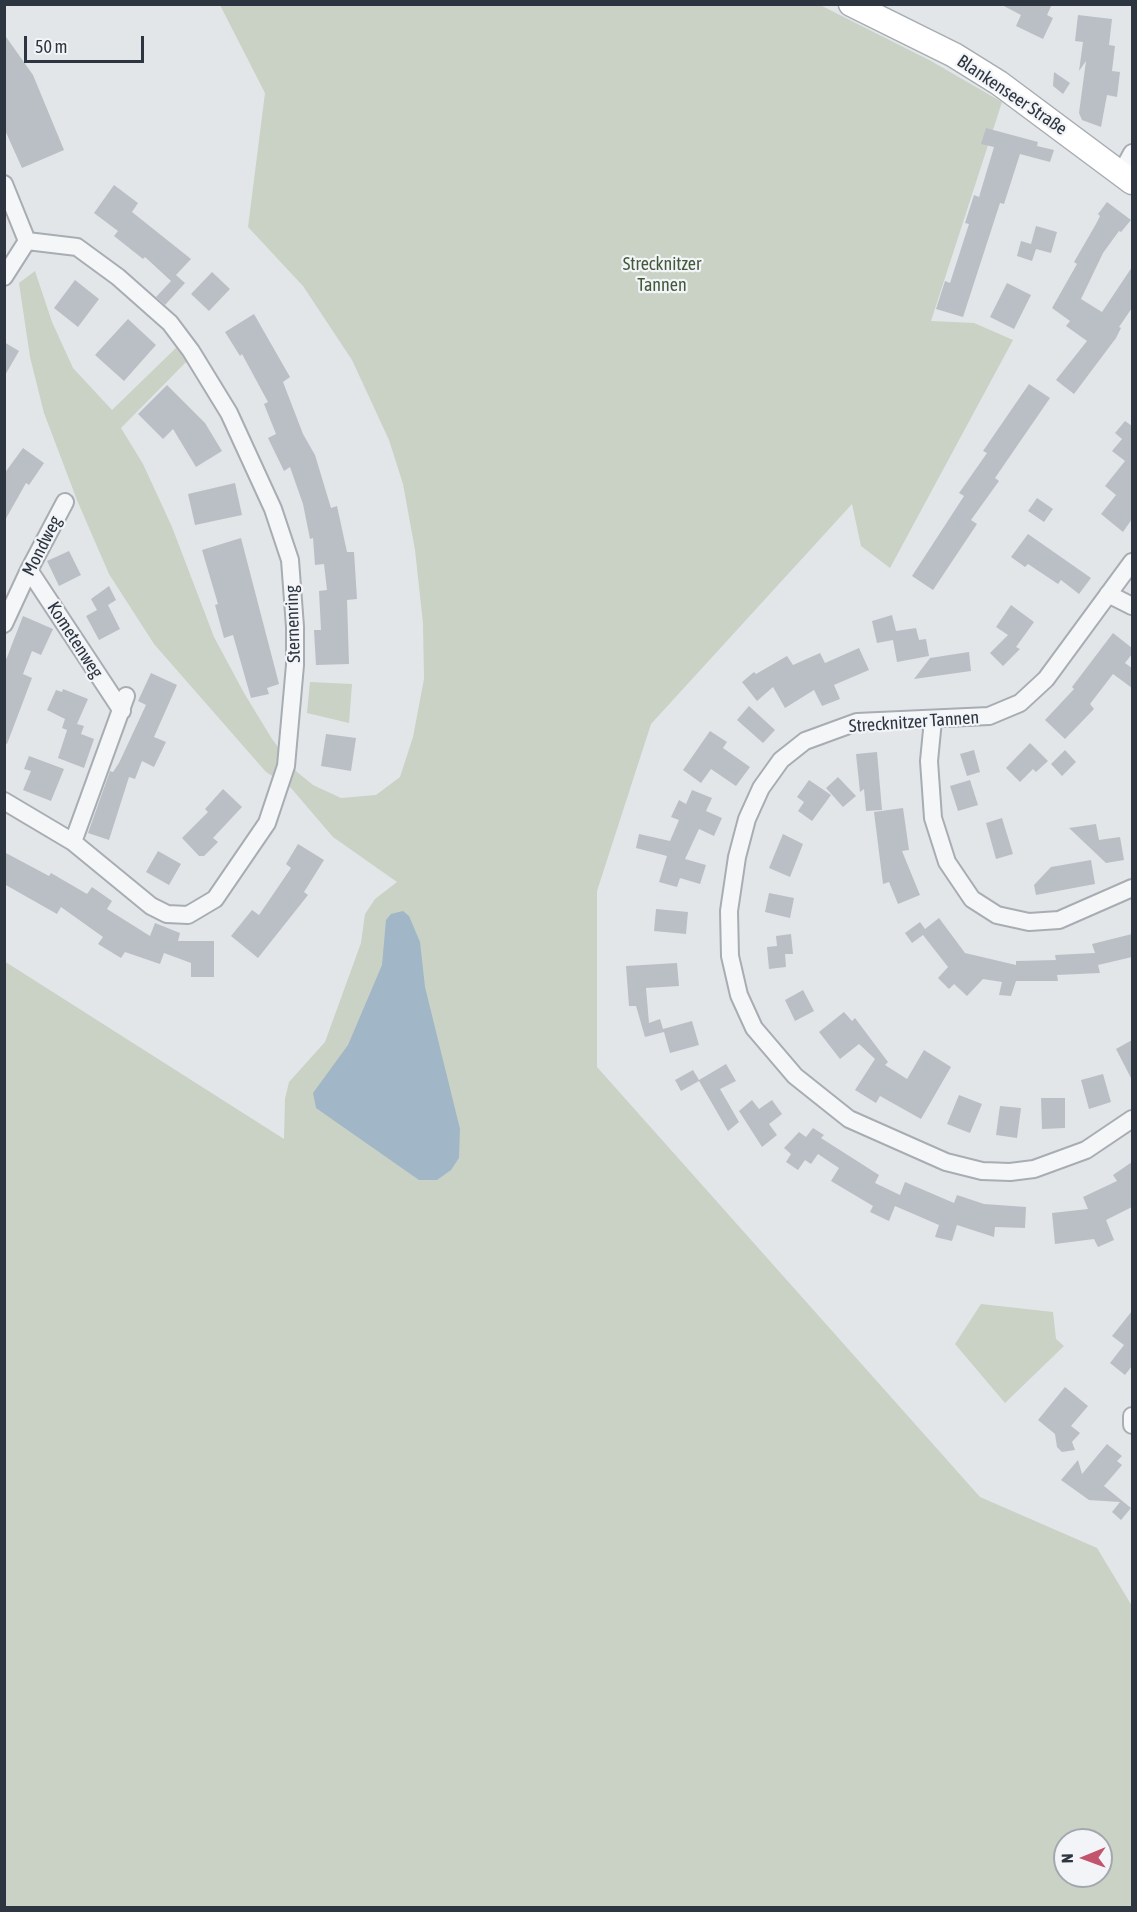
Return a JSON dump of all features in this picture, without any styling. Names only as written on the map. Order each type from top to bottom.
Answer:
[{"type":"main road","name":"Blankenseer Straße","points":[[851,4],[954,55],[1129,169]]},
{"type":"street","points":[[4,184],[27,241],[4,277]]},
{"type":"street","name":"Sternenring","points":[[4,801],[73,842],[151,906],[167,914],[188,915],[215,899],[267,823],[286,766],[293,708],[296,627],[290,560],[273,509],[229,413],[191,351],[170,323],[118,277],[77,247],[27,241]]},
{"type":"street","name":"Mondweg","points":[[4,624],[65,502]]},
{"type":"street","name":"Strecknitzer Tannen","points":[[1132,562],[1046,679],[1020,703],[989,716],[857,722],[829,730],[805,741],[781,760],[760,788],[742,838],[729,911],[730,956],[739,995],[754,1028],[795,1076],[849,1119],[946,1162],[982,1171],[1034,1169],[1060,1161],[1086,1150],[1132,1119]]},
{"type":"street","name":"Kometenweg","points":[[29,570],[124,704],[73,842]]},
{"type":"street","points":[[1108,594],[1132,606]]},
{"type":"street","points":[[933,720],[929,761],[933,818],[947,862],[972,899],[997,915],[1029,922],[1059,920],[1132,888]]},
{"type":"green space","points":[[220,5],[820,5],[931,61],[1002,102],[931,321],[974,323],[1013,340],[890,568],[861,546],[852,504],[651,724],[597,891],[597,1067],[980,1497],[1097,1548],[1132,1606],[1132,1908],[5,1907],[4,961],[284,1139],[285,1099],[289,1082],[325,1042],[361,943],[365,914],[375,899],[397,882],[333,837],[291,788],[266,772],[154,644],[109,574],[77,500],[44,413],[30,357],[19,283],[35,271],[52,322],[73,368],[112,410],[179,345],[190,358],[121,428],[143,464],[172,527],[214,637],[272,739],[297,772],[313,785],[341,798],[376,795],[400,777],[413,737],[424,679],[423,623],[415,550],[403,484],[389,440],[352,360],[303,286],[248,227],[265,93]]},
{"type":"green space","points":[[310,682],[352,684],[349,723],[307,713]]},
{"type":"green space","points":[[981,1304],[1053,1312],[1056,1339],[1064,1346],[1005,1403],[955,1344]]},
{"type":"water","points":[[403,911],[409,916],[420,942],[425,987],[460,1129],[459,1158],[451,1170],[437,1180],[419,1180],[316,1108],[313,1093],[348,1045],[382,965],[386,920],[391,914]]},
{"type":"building","points":[[1000,4],[1052,4],[1047,15],[1053,18],[1043,39],[1016,26],[1021,15]]},
{"type":"building","points":[[1078,15],[1112,19],[1109,45],[1115,46],[1112,71],[1120,72],[1117,97],[1107,95],[1101,127],[1082,120],[1079,113],[1086,61],[1079,71],[1083,42],[1075,41]]},
{"type":"building","points":[[4,34],[33,75],[64,150],[22,168],[4,128]]},
{"type":"building","points":[[1054,72],[1070,83],[1063,94],[1053,86]]},
{"type":"building","points":[[986,128],[1038,142],[1037,146],[1054,150],[1050,162],[1020,154],[1004,204],[1000,203],[963,317],[936,309],[945,281],[950,283],[969,224],[965,223],[974,195],[979,197],[994,147],[981,144]]},
{"type":"building","points":[[114,185],[138,203],[132,212],[191,259],[176,275],[185,283],[165,305],[156,297],[171,281],[145,257],[143,259],[114,236],[118,231],[94,213]]},
{"type":"building","points":[[1107,202],[1131,220],[1121,232],[1119,231],[1103,253],[1081,299],[1102,312],[1132,267],[1132,308],[1119,327],[1121,328],[1116,338],[1074,394],[1056,380],[1087,341],[1066,326],[1070,321],[1052,308],[1077,264],[1074,262],[1100,216],[1098,214]]},
{"type":"building","points":[[1036,226],[1057,232],[1051,253],[1036,249],[1032,261],[1017,256],[1021,241],[1031,244]]},
{"type":"building","points":[[212,272],[230,289],[209,311],[191,294]]},
{"type":"building","points":[[75,280],[99,299],[78,327],[54,308]]},
{"type":"building","points":[[1007,283],[1031,295],[1014,329],[990,317]]},
{"type":"building","points":[[254,314],[290,377],[283,382],[303,434],[315,455],[331,508],[337,506],[347,552],[354,552],[357,599],[347,600],[349,664],[316,665],[314,630],[321,630],[319,591],[327,590],[324,564],[315,565],[313,538],[310,539],[303,504],[290,467],[284,471],[268,438],[276,434],[264,404],[268,402],[242,354],[240,356],[225,332]]},
{"type":"building","points":[[128,319],[156,345],[124,381],[95,355]]},
{"type":"building","points":[[4,342],[19,351],[4,377]]},
{"type":"building","points":[[1029,384],[1050,398],[995,478],[999,481],[971,520],[977,524],[933,590],[912,576],[964,496],[959,493],[987,453],[983,451]]},
{"type":"building","points":[[167,385],[205,423],[222,451],[196,467],[173,429],[163,439],[138,414]]},
{"type":"building","points":[[1125,421],[1132,426],[1132,519],[1123,532],[1101,514],[1116,495],[1105,486],[1125,461],[1112,451],[1122,439],[1115,433]]},
{"type":"building","points":[[23,448],[44,463],[29,485],[26,483],[4,522],[4,474]]},
{"type":"building","points":[[235,483],[242,515],[195,525],[188,494]]},
{"type":"building","points":[[1037,498],[1053,509],[1044,522],[1028,511]]},
{"type":"building","points":[[1028,534],[1091,578],[1079,594],[1061,580],[1058,584],[1028,564],[1025,567],[1011,557]]},
{"type":"building","points":[[241,538],[279,684],[267,688],[269,694],[251,698],[233,635],[224,638],[215,605],[218,604],[202,550]]},
{"type":"building","points":[[69,551],[81,575],[59,586],[47,561]]},
{"type":"building","points":[[109,586],[116,600],[108,605],[120,629],[99,640],[86,616],[97,610],[91,599]]},
{"type":"building","points":[[1011,605],[1034,622],[1016,647],[1020,649],[1003,666],[990,653],[1008,635],[996,627]]},
{"type":"building","points":[[892,615],[896,631],[916,628],[919,640],[926,639],[929,656],[897,662],[893,640],[877,643],[872,621]]},
{"type":"building","points":[[23,616],[53,629],[41,655],[32,651],[23,674],[32,678],[7,744],[4,743],[4,665]]},
{"type":"building","points":[[1113,633],[1132,648],[1132,654],[1125,663],[1132,668],[1132,688],[1113,674],[1090,704],[1094,709],[1065,739],[1045,720],[1074,689],[1072,687]]},
{"type":"building","points":[[859,648],[869,670],[834,685],[840,699],[822,706],[814,690],[785,708],[773,687],[757,701],[742,682],[754,672],[756,674],[787,656],[793,665],[820,653],[825,663]]},
{"type":"building","points":[[969,652],[971,671],[914,679],[930,658]]},
{"type":"building","points":[[151,673],[177,685],[154,737],[166,742],[154,767],[142,761],[135,779],[129,777],[109,840],[88,833],[110,771],[113,772],[119,763],[146,705],[138,701]]},
{"type":"building","points":[[63,689],[88,699],[77,724],[84,726],[81,734],[94,739],[84,768],[58,758],[67,730],[62,728],[65,719],[47,710],[56,690],[62,692]]},
{"type":"building","points":[[749,706],[775,730],[763,743],[737,720]]},
{"type":"building","points":[[710,731],[727,742],[723,748],[750,767],[736,786],[711,769],[701,783],[683,770]]},
{"type":"building","points":[[326,734],[356,738],[351,771],[321,766]]},
{"type":"building","points":[[1030,743],[1048,761],[1036,772],[1033,769],[1020,782],[1006,768]]},
{"type":"building","points":[[974,750],[980,772],[967,776],[960,754]]},
{"type":"building","points":[[1065,750],[1076,762],[1062,776],[1051,764]]},
{"type":"building","points":[[877,752],[882,810],[866,811],[864,789],[860,792],[856,754]]},
{"type":"building","points":[[29,756],[64,769],[51,801],[23,790],[31,771],[24,769]]},
{"type":"building","points":[[838,777],[856,796],[843,807],[826,788]]},
{"type":"building","points":[[809,780],[831,795],[812,821],[798,811],[804,802],[797,797]]},
{"type":"building","points":[[970,780],[978,805],[958,811],[950,786]]},
{"type":"building","points":[[223,789],[242,807],[213,838],[218,842],[204,856],[199,856],[182,838],[208,812],[205,809]]},
{"type":"building","points":[[692,790],[712,798],[706,811],[722,818],[714,836],[699,829],[685,859],[706,865],[700,884],[680,878],[677,887],[659,882],[667,856],[636,848],[639,834],[670,841],[679,820],[671,817],[679,800],[686,804]]},
{"type":"building","points":[[903,808],[909,850],[902,851],[920,895],[898,904],[889,882],[883,884],[874,812]]},
{"type":"building","points":[[1002,818],[1013,854],[996,859],[986,823]]},
{"type":"building","points":[[1096,824],[1099,840],[1120,837],[1124,860],[1106,863],[1069,828]]},
{"type":"building","points":[[783,834],[803,844],[790,877],[769,868]]},
{"type":"building","points":[[298,844],[324,860],[304,892],[308,895],[258,958],[231,936],[252,910],[259,915],[291,868],[286,864]]},
{"type":"building","points":[[158,851],[181,864],[169,885],[146,872]]},
{"type":"building","points":[[4,852],[49,876],[51,873],[87,894],[92,887],[112,901],[107,909],[150,936],[155,923],[180,933],[178,941],[214,941],[214,977],[191,977],[191,963],[164,953],[160,964],[125,952],[121,958],[98,944],[103,937],[61,907],[57,914],[4,884]]},
{"type":"building","points":[[1091,860],[1095,884],[1036,895],[1034,885],[1051,867]]},
{"type":"building","points":[[769,893],[794,898],[790,918],[765,912]]},
{"type":"building","points":[[656,909],[688,912],[686,934],[654,931]]},
{"type":"building","points":[[939,918],[965,953],[1016,965],[1016,961],[1056,960],[1055,955],[1095,953],[1092,944],[1132,934],[1132,957],[1098,965],[1100,973],[1057,975],[1058,981],[1016,981],[1011,996],[999,995],[1002,982],[983,979],[967,996],[954,984],[949,989],[938,978],[948,967],[923,935],[912,943],[905,933],[920,922],[925,929]]},
{"type":"building","points":[[791,934],[793,954],[785,954],[786,967],[769,969],[767,947],[777,946],[776,936]]},
{"type":"building","points":[[677,963],[679,986],[646,988],[649,1023],[660,1019],[663,1029],[692,1021],[699,1045],[670,1053],[664,1032],[645,1037],[636,1006],[629,1006],[626,966]]},
{"type":"building","points":[[803,990],[814,1011],[795,1021],[785,1000]]},
{"type":"building","points":[[844,1012],[852,1021],[855,1018],[888,1062],[885,1065],[907,1079],[924,1050],[951,1067],[921,1119],[880,1096],[876,1103],[855,1090],[875,1059],[859,1044],[840,1059],[819,1032]]},
{"type":"building","points":[[1132,1040],[1132,1080],[1116,1049]]},
{"type":"building","points":[[726,1064],[736,1081],[720,1089],[739,1122],[728,1131],[699,1081],[681,1091],[675,1080],[693,1070],[699,1080]]},
{"type":"building","points":[[1103,1074],[1111,1102],[1089,1109],[1081,1080]]},
{"type":"building","points":[[959,1095],[982,1104],[970,1133],[947,1124]]},
{"type":"building","points":[[1041,1098],[1065,1098],[1065,1128],[1042,1129]]},
{"type":"building","points":[[752,1100],[759,1109],[772,1100],[782,1114],[769,1124],[777,1135],[762,1147],[739,1111]]},
{"type":"building","points":[[1000,1106],[1021,1108],[1017,1138],[996,1135]]},
{"type":"building","points":[[813,1128],[824,1135],[821,1138],[879,1175],[875,1183],[900,1195],[905,1182],[954,1203],[957,1195],[984,1204],[1026,1207],[1025,1228],[995,1227],[994,1237],[957,1225],[952,1241],[935,1237],[939,1225],[895,1206],[889,1221],[870,1212],[873,1206],[831,1181],[839,1168],[818,1154],[811,1164],[805,1160],[798,1170],[786,1162],[791,1154],[784,1148],[799,1132],[806,1137]]},
{"type":"building","points":[[1132,1162],[1132,1207],[1106,1220],[1114,1240],[1098,1247],[1094,1239],[1055,1244],[1052,1213],[1088,1209],[1083,1197],[1117,1181],[1113,1175]]},
{"type":"building","points":[[1132,1311],[1132,1366],[1125,1375],[1110,1363],[1124,1345],[1112,1336]]},
{"type":"building","points":[[1065,1387],[1088,1406],[1071,1426],[1080,1433],[1072,1442],[1075,1450],[1062,1452],[1057,1447],[1055,1434],[1038,1420]]},
{"type":"building","points":[[1107,1444],[1122,1456],[1117,1461],[1122,1465],[1104,1486],[1131,1508],[1121,1520],[1112,1512],[1120,1502],[1089,1500],[1061,1480],[1078,1460],[1082,1474]]}]
